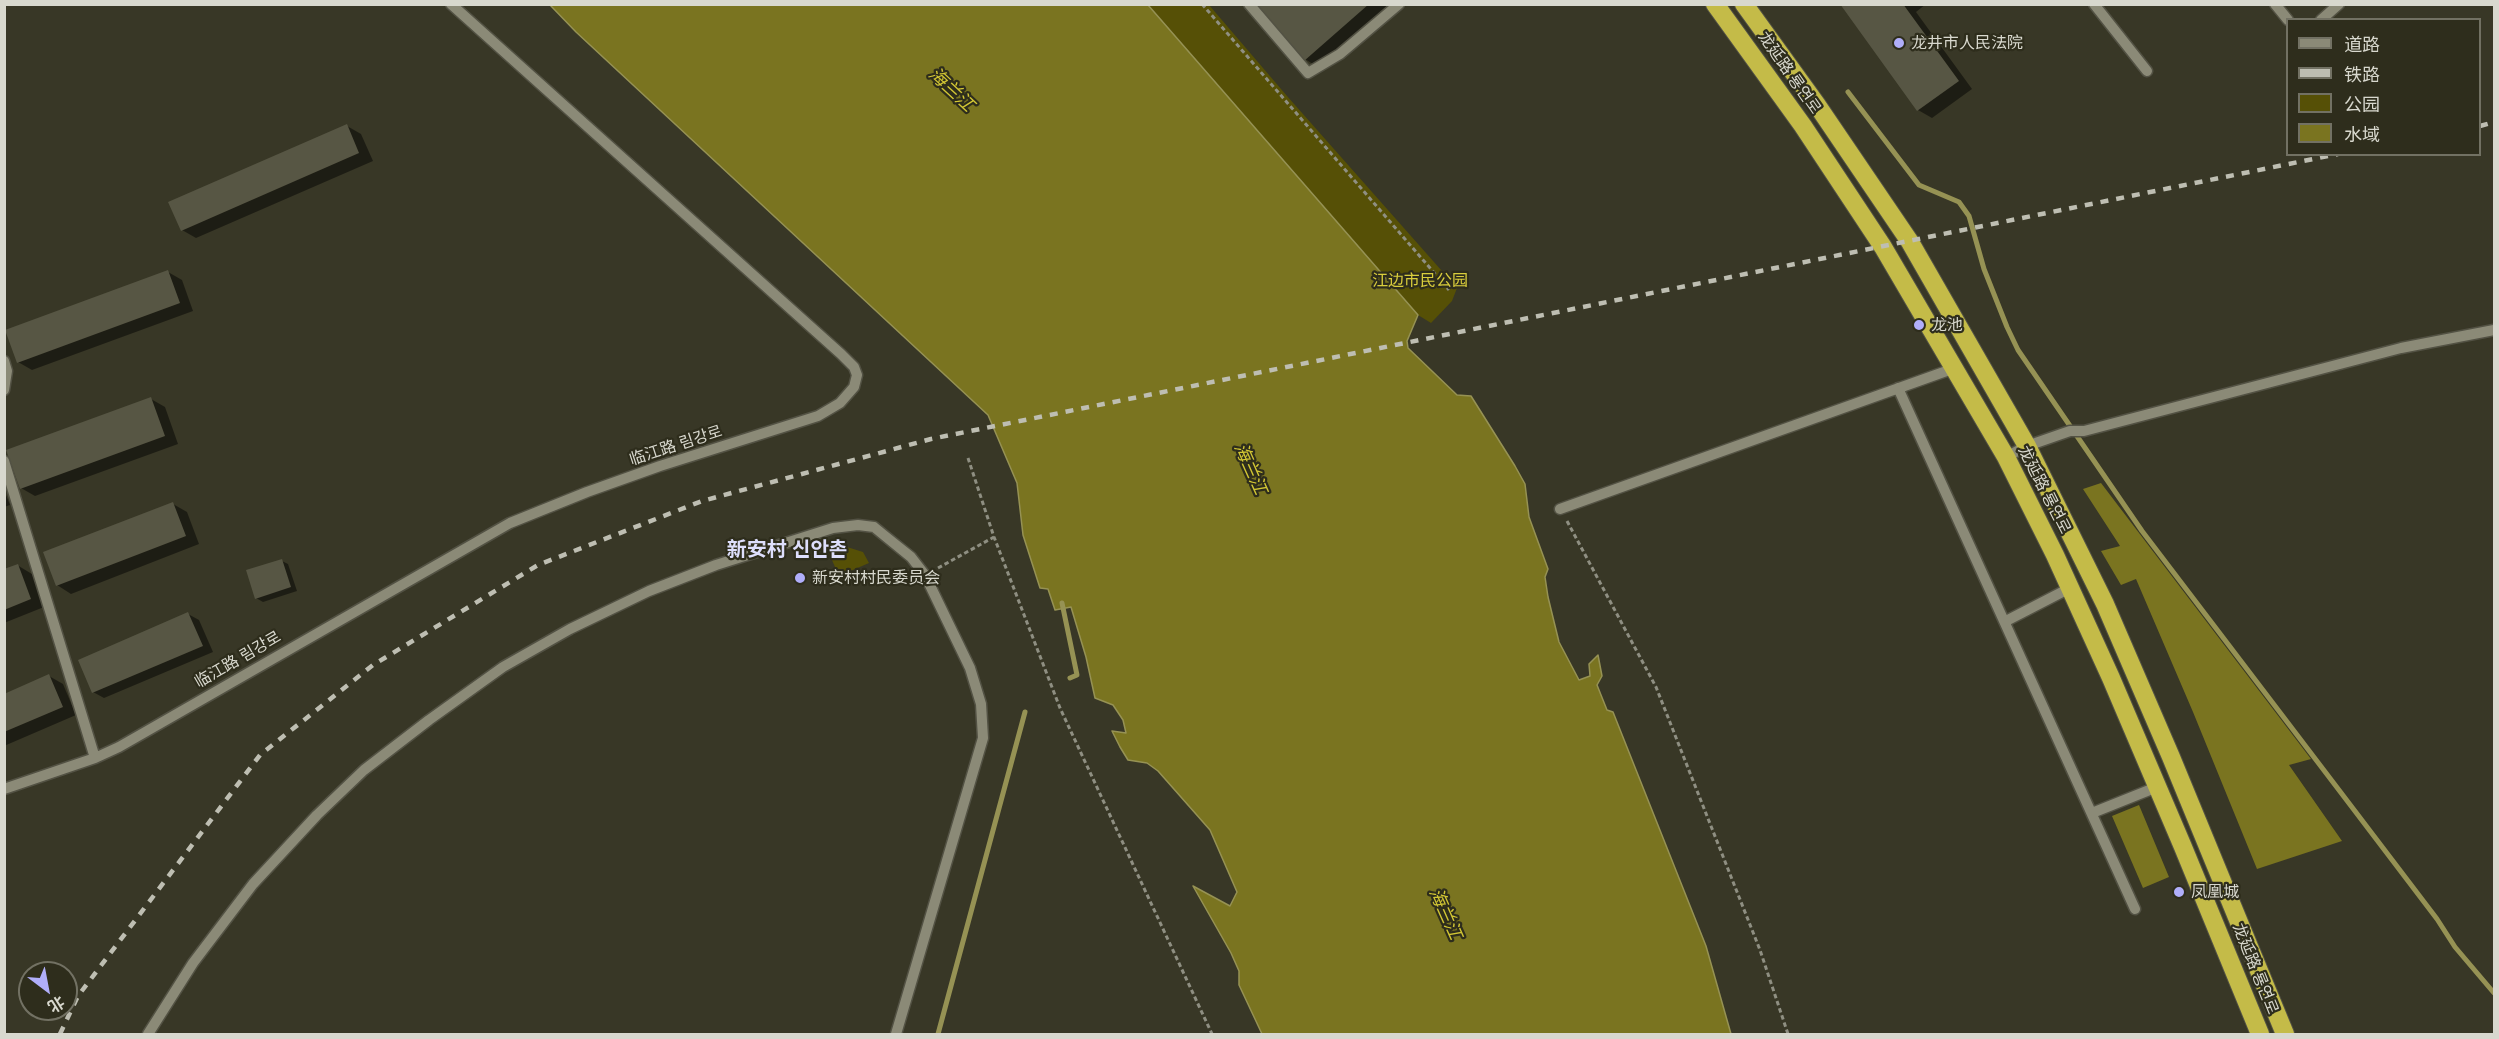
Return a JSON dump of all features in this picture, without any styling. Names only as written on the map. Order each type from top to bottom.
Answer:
[{"type":"highway","name":"龙延路 룡연로","points":[[1715,4],[1803,126],[1883,247],[2006,458],[2070,588],[2157,787],[2260,1035]]},
{"type":"highway","name":"龙延路 룡연로","points":[[1744,4],[1817,105],[1910,242],[2027,446],[2105,604],[2171,757],[2284,1035]]},
{"type":"street","name":"临江路 림강로","points":[[4,789],[95,758],[154,727],[510,523],[660,466],[818,416],[840,403],[854,387],[857,375],[854,367],[841,354],[452,4]]},
{"type":"street","points":[[1249,4],[1308,73],[1340,54],[1399,4]]},
{"type":"street","points":[[2094,4],[2146,71]]},
{"type":"street","points":[[2275,4],[2286,18]]},
{"type":"street","points":[[2323,18],[2339,4]]},
{"type":"street","points":[[2006,458],[2027,446],[2070,431],[2084,431],[2401,348],[2494,330]]},
{"type":"street","points":[[4,361],[8,372],[4,390]]},
{"type":"street","points":[[1560,508],[1955,368]]},
{"type":"street","points":[[1899,388],[2135,909]]},
{"type":"street","points":[[4,461],[95,758]]},
{"type":"street","points":[[148,1035],[193,963],[253,884],[317,815],[364,770],[503,668],[570,629],[649,591],[716,565],[833,528],[858,525],[874,527],[911,556],[925,575],[970,669],[981,704],[983,738],[896,1035]]},
{"type":"street","points":[[2006,621],[2070,588]]},
{"type":"street","points":[[2092,813],[2157,787]]},
{"type":"path","points":[[1202,4],[1449,290]]},
{"type":"path","points":[[968,458],[994,537],[1060,708],[1212,1035]]},
{"type":"path","points":[[1560,508],[1656,687],[1760,950],[1788,1035]]},
{"type":"path","points":[[925,575],[994,537]]},
{"type":"green space","name":"江边市民公园","points":[[1148,5],[1209,5],[1457,288],[1452,301],[1431,323],[1418,315]]},
{"type":"green space","points":[[2101,483],[2311,759],[2289,765],[2342,841],[2257,869],[2136,579],[2121,585],[2101,551],[2120,546],[2083,489]]},
{"type":"green space","points":[[847,547],[863,552],[869,563],[839,576],[828,551]]},
{"type":"green space","points":[[2139,805],[2169,877],[2143,888],[2112,816]]},
{"type":"water","name":"海兰江","points":[[550,5],[1148,5],[1418,315],[1407,341],[1408,348],[1457,395],[1471,396],[1515,466],[1525,484],[1529,517],[1548,569],[1545,577],[1548,597],[1559,642],[1579,680],[1590,676],[1589,664],[1598,655],[1602,676],[1597,685],[1607,710],[1613,712],[1706,946],[1731,1034],[1262,1034],[1239,985],[1239,971],[1231,953],[1193,886],[1230,906],[1237,892],[1210,830],[1158,771],[1147,763],[1128,760],[1120,747],[1112,731],[1126,733],[1123,720],[1113,705],[1095,698],[1071,607],[1055,610],[1048,589],[1040,588],[1023,535],[1017,483],[988,415],[576,32]]},
{"type":"building","points":[[1255,4],[1369,4],[1304,61]]},
{"type":"building","name":"龙井市人民法院","points":[[1840,4],[1903,4],[1959,81],[1917,111]]},
{"type":"building","points":[[347,124],[359,153],[181,231],[168,202]]},
{"type":"building","points":[[168,270],[180,303],[17,363],[5,330]]},
{"type":"building","points":[[151,397],[165,436],[20,489],[6,450]]},
{"type":"building","points":[[173,502],[186,536],[56,586],[43,552]]},
{"type":"building","points":[[282,559],[291,587],[255,599],[246,570]]},
{"type":"building","points":[[18,564],[31,599],[4,610],[4,569]]},
{"type":"building","points":[[188,612],[203,646],[92,693],[78,660]]},
{"type":"building","points":[[49,674],[63,707],[4,732],[4,694]]},
{"type":"waterway","points":[[1848,92],[1919,185],[1959,202],[1969,216],[1984,269],[2018,350],[2142,531],[2437,919],[2455,947],[2494,993]]},
{"type":"waterway","points":[[1062,603],[1077,675],[1070,678]]},
{"type":"waterway","points":[[938,1034],[1025,712]]},
{"type":"railway","points":[[2481,126],[2494,122]]},
{"type":"railway","points":[[60,1034],[78,996],[260,755],[373,665],[538,565],[702,501],[931,439],[2328,156]]},
{"type":"place","name":"龙井市人民法院","points":[[1899,43]]},
{"type":"place","name":"龙池","points":[[1919,325]]},
{"type":"place","name":"新安村村民委员会","points":[[800,578]]},
{"type":"place","name":"凤凰城","points":[[2179,892]]},
{"type":"district","name":"新安村 신안촌","points":[[787,550]]}]
